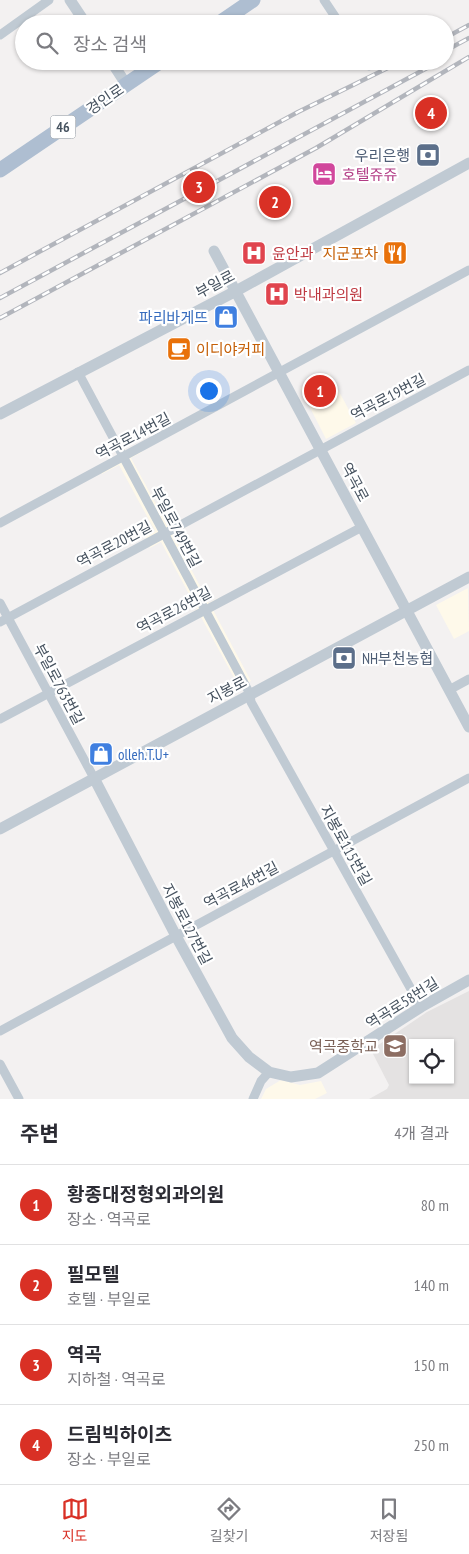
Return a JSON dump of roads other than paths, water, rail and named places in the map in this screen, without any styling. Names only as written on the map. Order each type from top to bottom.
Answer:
[{"type":"main road","points":[[232,15],[254,0]]},
{"type":"main road","name":"경인로","points":[[0,170],[147,70]]},
{"type":"street","points":[[28,15],[49,0]]},
{"type":"street","points":[[70,0],[80,15]]},
{"type":"street","points":[[324,0],[334,15]]},
{"type":"street","points":[[0,35],[15,24]]},
{"type":"street","points":[[117,70],[126,84]]},
{"type":"street","name":"부일로","points":[[0,414],[236,291],[469,163]]},
{"type":"street","name":"역곡로","points":[[214,251],[469,727]]},
{"type":"street","name":"역곡로14번길","points":[[0,523],[469,270]]},
{"type":"street","name":"역곡로19번길","points":[[320,449],[469,370]]},
{"type":"street","name":"부일로749번길","points":[[78,372],[250,694]]},
{"type":"street","name":"역곡로20번길","points":[[4,620],[320,449]]},
{"type":"street","name":"역곡로26번길","points":[[0,719],[204,609],[362,527]]},
{"type":"street","name":"지봉로","points":[[0,829],[469,577]]},
{"type":"street","name":"부일로763번길","points":[[0,603],[4,620],[49,693],[94,778]]},
{"type":"street","points":[[449,690],[469,680]]},
{"type":"street","name":"지봉로115번길","points":[[250,694],[251,702],[421,1007]]},
{"type":"street","name":"지봉로127번길","points":[[94,778],[176,936],[232,1038],[249,1057],[269,1072]]},
{"type":"street","name":"역곡로46번길","points":[[0,1032],[469,778]]},
{"type":"street","name":"역곡로58번길","points":[[269,1072],[297,1077],[318,1073],[421,1007],[469,980]]},
{"type":"street","points":[[0,1064],[19,1099]]},
{"type":"street","points":[[253,1099],[261,1081],[269,1072]]},
{"type":"railway","points":[[454,33],[469,25]]},
{"type":"railway","points":[[454,46],[469,38]]},
{"type":"railway","points":[[454,66],[469,57]]},
{"type":"railway","points":[[0,273],[298,112],[384,70]]},
{"type":"railway","points":[[0,298],[423,70]]},
{"type":"railway","points":[[0,318],[316,148],[447,70]]},
{"type":"place","name":"드림빅하이츠","points":[[431,113]]},
{"type":"place","name":"우리은행","points":[[428,155]]},
{"type":"place","name":"호텔쥬쥬","points":[[324,174]]},
{"type":"place","name":"역곡","points":[[199,187]]},
{"type":"place","name":"필모텔","points":[[275,202]]},
{"type":"place","name":"윤안과","points":[[254,253]]},
{"type":"place","name":"지군포차","points":[[395,253]]},
{"type":"place","name":"박내과의원","points":[[277,294]]},
{"type":"place","name":"파리바게뜨","points":[[226,317]]},
{"type":"place","name":"이디야커피","points":[[179,349]]},
{"type":"place","name":"황종대정형외과의원","points":[[320,391]]},
{"type":"place","name":"NH부천농협","points":[[344,658]]},
{"type":"place","name":"olleh.T.U+","points":[[101,754]]},
{"type":"place","name":"역곡중학교","points":[[395,1046]]}]
